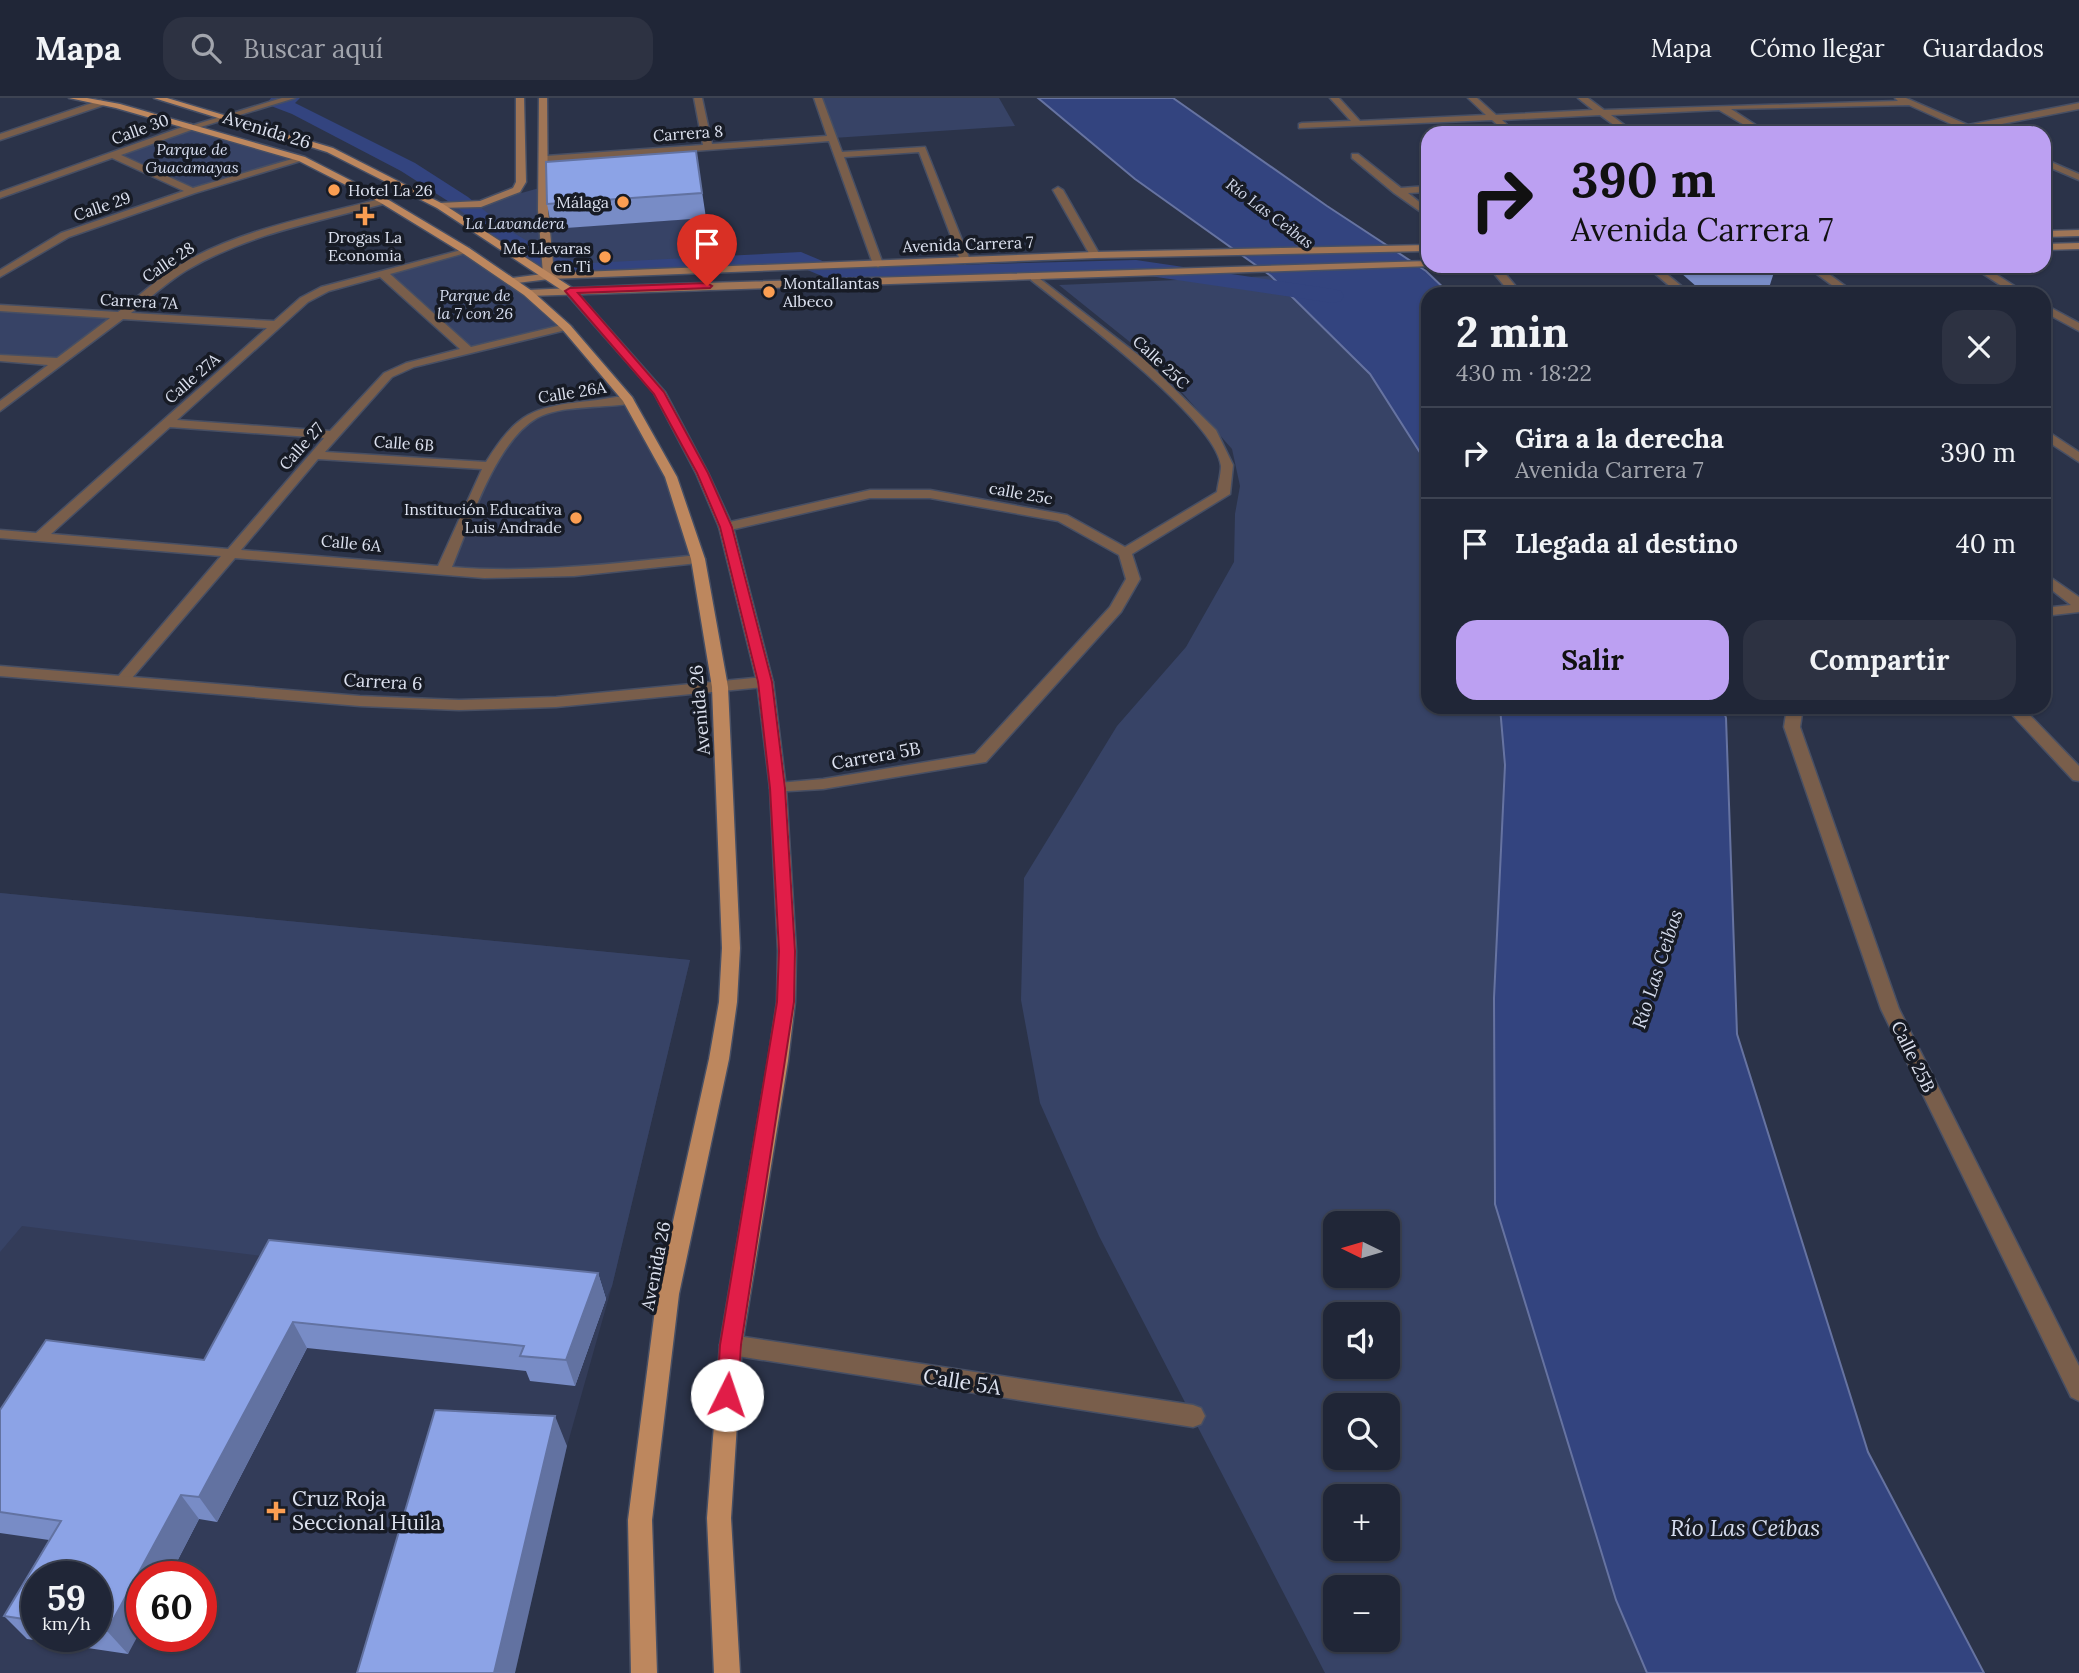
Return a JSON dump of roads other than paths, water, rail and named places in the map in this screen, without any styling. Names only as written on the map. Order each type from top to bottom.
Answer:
[{"type":"main road","name":"Avenida 26","points":[[73,98],[101,103],[302,159],[384,201],[465,250],[528,293],[566,327],[628,400],[671,477],[698,559],[720,687],[731,948],[728,1002],[719,1059],[668,1294],[640,1520],[644,1673]]},
{"type":"main road","name":"Avenida 26","points":[[158,98],[330,150],[440,206],[570,291],[659,392],[702,473],[726,527],[765,682],[778,788],[787,951],[786,1002],[731,1345],[719,1518],[727,1673]]},
{"type":"main road","points":[[440,206],[481,204],[517,190],[521,182],[520,98]]},
{"type":"main road","points":[[543,98],[543,229],[549,276]]},
{"type":"main road","points":[[2051,234],[2079,233]]},
{"type":"main road","points":[[2051,247],[2079,246]]},
{"type":"main road","name":"Avenida Carrera 7","points":[[509,281],[549,276],[1095,255],[1421,247]]},
{"type":"main road","name":"Avenida Carrera 7","points":[[528,293],[1421,264]]},
{"type":"street","name":"Calle 30","points":[[0,195],[191,127],[291,98]]},
{"type":"street","points":[[698,98],[708,147]]},
{"type":"street","points":[[818,98],[878,264]]},
{"type":"street","points":[[1334,98],[1358,124]]},
{"type":"street","points":[[1472,98],[1504,126]]},
{"type":"street","points":[[1582,98],[1621,126]]},
{"type":"street","points":[[1706,98],[1752,126]]},
{"type":"street","points":[[1301,126],[1903,100],[1963,126]]},
{"type":"street","points":[[0,137],[101,103]]},
{"type":"street","points":[[1978,126],[2079,106]]},
{"type":"street","name":"Carrera 8","points":[[545,159],[832,138]]},
{"type":"street","points":[[839,155],[922,149],[965,260]]},
{"type":"street","points":[[113,155],[192,191]]},
{"type":"street","points":[[1355,156],[1421,209]]},
{"type":"street","name":"Calle 29","points":[[0,274],[65,235],[192,191],[302,159]]},
{"type":"street","points":[[2051,165],[2079,177]]},
{"type":"street","points":[[1397,191],[1421,189]]},
{"type":"street","points":[[1058,190],[1095,255]]},
{"type":"street","name":"Calle 28","points":[[0,407],[181,269],[205,255],[236,243],[384,201]]},
{"type":"street","name":"Calle 27A","points":[[41,536],[304,300],[325,289],[465,250]]},
{"type":"street","points":[[382,273],[468,350]]},
{"type":"street","points":[[1499,273],[1511,287]]},
{"type":"street","points":[[1660,273],[1677,287]]},
{"type":"street","points":[[1821,273],[1841,287]]},
{"type":"street","points":[[1988,273],[2010,287]]},
{"type":"street","name":"Calle 25C","points":[[1035,278],[1142,363],[1212,433],[1227,465],[1223,494],[1125,553]]},
{"type":"street","name":"Carrera 7A","points":[[0,308],[277,324]]},
{"type":"street","points":[[2051,311],[2079,328]]},
{"type":"street","points":[[2051,324],[2067,321]]},
{"type":"street","name":"Calle 27","points":[[121,682],[388,375],[410,365],[566,327]]},
{"type":"street","points":[[0,358],[59,362]]},
{"type":"street","name":"Calle 26A","points":[[444,569],[490,466],[512,435],[532,416],[628,400]]},
{"type":"street","points":[[165,423],[334,435]]},
{"type":"street","points":[[2051,438],[2079,458]]},
{"type":"street","name":"Calle 6B","points":[[316,455],[490,466]]},
{"type":"street","name":"calle 25c","points":[[726,527],[870,494],[930,494],[1062,518],[1125,553]]},
{"type":"street","name":"Calle 6A","points":[[0,534],[233,551],[484,574],[574,572],[698,559]]},
{"type":"street","name":"Carrera 5B","points":[[778,788],[823,784],[980,758],[1116,609],[1133,579],[1125,553]]},
{"type":"street","points":[[2051,583],[2079,606]]},
{"type":"street","points":[[2051,611],[2079,606]]},
{"type":"street","name":"Carrera 6","points":[[0,671],[360,701],[459,705],[556,702],[765,682]]},
{"type":"street","name":"Calle 25B","points":[[1794,714],[1792,727],[1890,1009],[2079,1390]]},
{"type":"street","points":[[2020,714],[2079,776]]},
{"type":"street","name":"Calle 5A","points":[[731,1345],[1193,1416]]},
{"type":"water","name":"Río Las Ceibas","points":[[1038,98],[1173,98],[1327,206],[1421,268],[1421,273],[1428,273],[1443,287],[1421,287],[1421,454],[1370,374],[1271,276],[1135,179]]},
{"type":"water","name":"Río Las Ceibas","points":[[1501,714],[1725,714],[1737,1034],[1868,1452],[1984,1673],[1647,1673],[1616,1600],[1495,1204],[1494,998],[1505,765]]},
{"type":"waterway","points":[[291,98],[277,102],[298,110],[408,167],[461,201],[500,233],[547,262],[591,270],[801,259],[836,275],[1136,267],[1333,296]]},
{"type":"place","name":"Hotel La 26","points":[[334,190]]},
{"type":"place","name":"Málaga","points":[[623,202]]},
{"type":"place","name":"Drogas La Economia","points":[[365,216]]},
{"type":"place","name":"Me Llevaras en Ti","points":[[605,257]]},
{"type":"place","name":"Montallantas Albeco","points":[[769,292]]},
{"type":"place","name":"Institución Educativa Luis Andrade","points":[[576,518]]},
{"type":"place","name":"Cruz Roja Seccional Huila","points":[[276,1511]]},
{"type":"park label","name":"Parque de Guacamayas","points":[[192,158]]},
{"type":"park label","name":"La Lavandera","points":[[515,223]]},
{"type":"park label","name":"Parque de la 7 con 26","points":[[475,304]]}]
